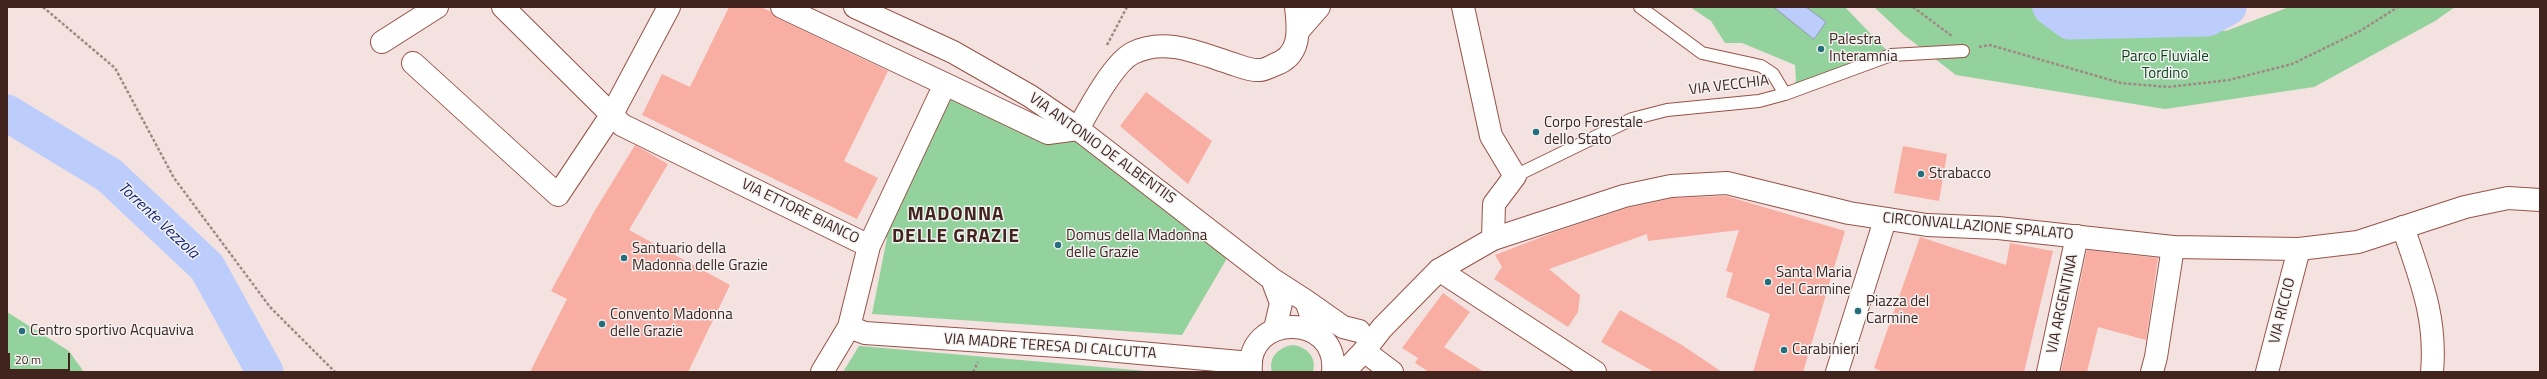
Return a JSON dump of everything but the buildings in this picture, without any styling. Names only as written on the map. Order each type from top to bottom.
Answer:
[{"type":"street","points":[[382,42],[437,7]]},
{"type":"street","name":"VIA ETTORE BIANCO","points":[[503,7],[622,125],[870,246],[945,84]]},
{"type":"street","points":[[413,63],[558,195],[612,114],[669,7]]},
{"type":"street","points":[[782,7],[1048,134],[1078,128],[1097,95],[1114,71],[1132,53],[1160,45],[1170,46],[1247,68],[1260,70],[1283,62],[1295,49],[1299,30],[1296,7]]},
{"type":"street","name":"VIA ANTONIO DE ALBENTIIS","points":[[855,7],[954,52],[1030,96],[1078,128],[1272,279],[1343,327],[1361,341],[1392,372]]},
{"type":"street","points":[[1299,30],[1319,7]]},
{"type":"street","points":[[1463,7],[1491,136],[1515,176],[1494,204],[1493,239]]},
{"type":"street","name":"CIRCONVALLAZIONE SPALATO","points":[[1344,372],[1361,341],[1382,328],[1439,270],[1493,239],[1624,196],[1671,186],[1727,182],[1885,220],[1927,226],[1998,228],[2173,247],[2299,249],[2358,242],[2465,207],[2508,198],[2540,200]]},
{"type":"street","points":[[1842,371],[1885,220]]},
{"type":"street","points":[[2403,227],[2431,315],[2434,348],[2432,372]]},
{"type":"street","name":"VIA ARGENTINA","points":[[2048,372],[2077,236]]},
{"type":"street","points":[[822,372],[849,327],[870,246]]},
{"type":"street","points":[[2152,372],[2156,357],[2173,247]]},
{"type":"street","name":"VIA RICCIO","points":[[2268,372],[2299,249]]},
{"type":"street","points":[[1439,270],[1595,372]]},
{"type":"street","points":[[1272,279],[1281,303],[1276,329]]},
{"type":"street","points":[[1306,301],[1323,340],[1332,354],[1333,372]]},
{"type":"street","points":[[1251,367],[1257,345],[1276,329],[1293,326],[1302,327],[1323,340],[1361,341]]},
{"type":"street","name":"VIA MADRE TERESA DI CALCUTTA","points":[[849,327],[865,333],[1073,347],[1251,367]]},
{"type":"lane","name":"VIA VECCHIA","points":[[1515,176],[1632,119],[1667,110],[1759,102],[1785,94],[1773,74],[1762,66],[1702,53],[1640,7]]},
{"type":"lane","points":[[1785,94],[1890,55],[1963,51]]},
{"type":"path","points":[[43,7],[115,68],[174,178],[270,307],[335,372]]},
{"type":"path","points":[[1913,7],[1949,32],[1963,51],[1990,45],[2121,83],[2168,87],[2228,80],[2292,64],[2360,31],[2398,7]]},
{"type":"green space","name":"Palestra Interamnia","points":[[1690,7],[1845,7],[1891,55],[1785,94],[1796,81],[1795,65],[1742,43],[1725,43],[1711,21]]},
{"type":"green space","name":"Parco Fluviale Tordino","points":[[1874,7],[2066,7],[2226,31],[2289,7],[2455,7],[2435,21],[2314,87],[2165,109],[1956,75],[1904,35]]},
{"type":"green space","points":[[945,84],[1048,133],[1078,129],[1233,248],[1182,335],[872,314],[887,238],[875,232]]},
{"type":"green space","name":"Centro sportivo Acquaviva","points":[[7,312],[69,351],[84,372],[7,372]]},
{"type":"green space","points":[[1293,345],[1307,350],[1310,354],[1314,362],[1313,372],[1272,372],[1271,367],[1273,357],[1279,350]]},
{"type":"green space","points":[[860,346],[1158,372],[843,372]]},
{"type":"water","points":[[1774,7],[1806,7],[1826,22],[1814,39]]},
{"type":"waterway","points":[[2051,7],[2070,21],[2207,18],[2228,7]]},
{"type":"waterway","name":"Torrente Vezzola","points":[[7,113],[109,175],[207,267],[265,372]]},
{"type":"place","name":"Palestra Interamnia","points":[[1821,49]]},
{"type":"place","name":"Corpo Forestale dello Stato","points":[[1536,132]]},
{"type":"place","name":"Strabacco","points":[[1921,174]]},
{"type":"place","name":"Domus della Madonna delle Grazie","points":[[1058,245]]},
{"type":"place","name":"Santuario della Madonna delle Grazie","points":[[624,258]]},
{"type":"place","name":"Santa Maria del Carmine","points":[[1768,282]]},
{"type":"place","name":"Piazza del Carmine","points":[[1858,311]]},
{"type":"place","name":"Convento Madonna delle Grazie","points":[[602,324]]},
{"type":"place","name":"Centro sportivo Acquaviva","points":[[22,331]]},
{"type":"place","name":"Carabinieri","points":[[1784,350]]},
{"type":"district","name":"MADONNA DELLE GRAZIE","points":[[956,226]]}]
